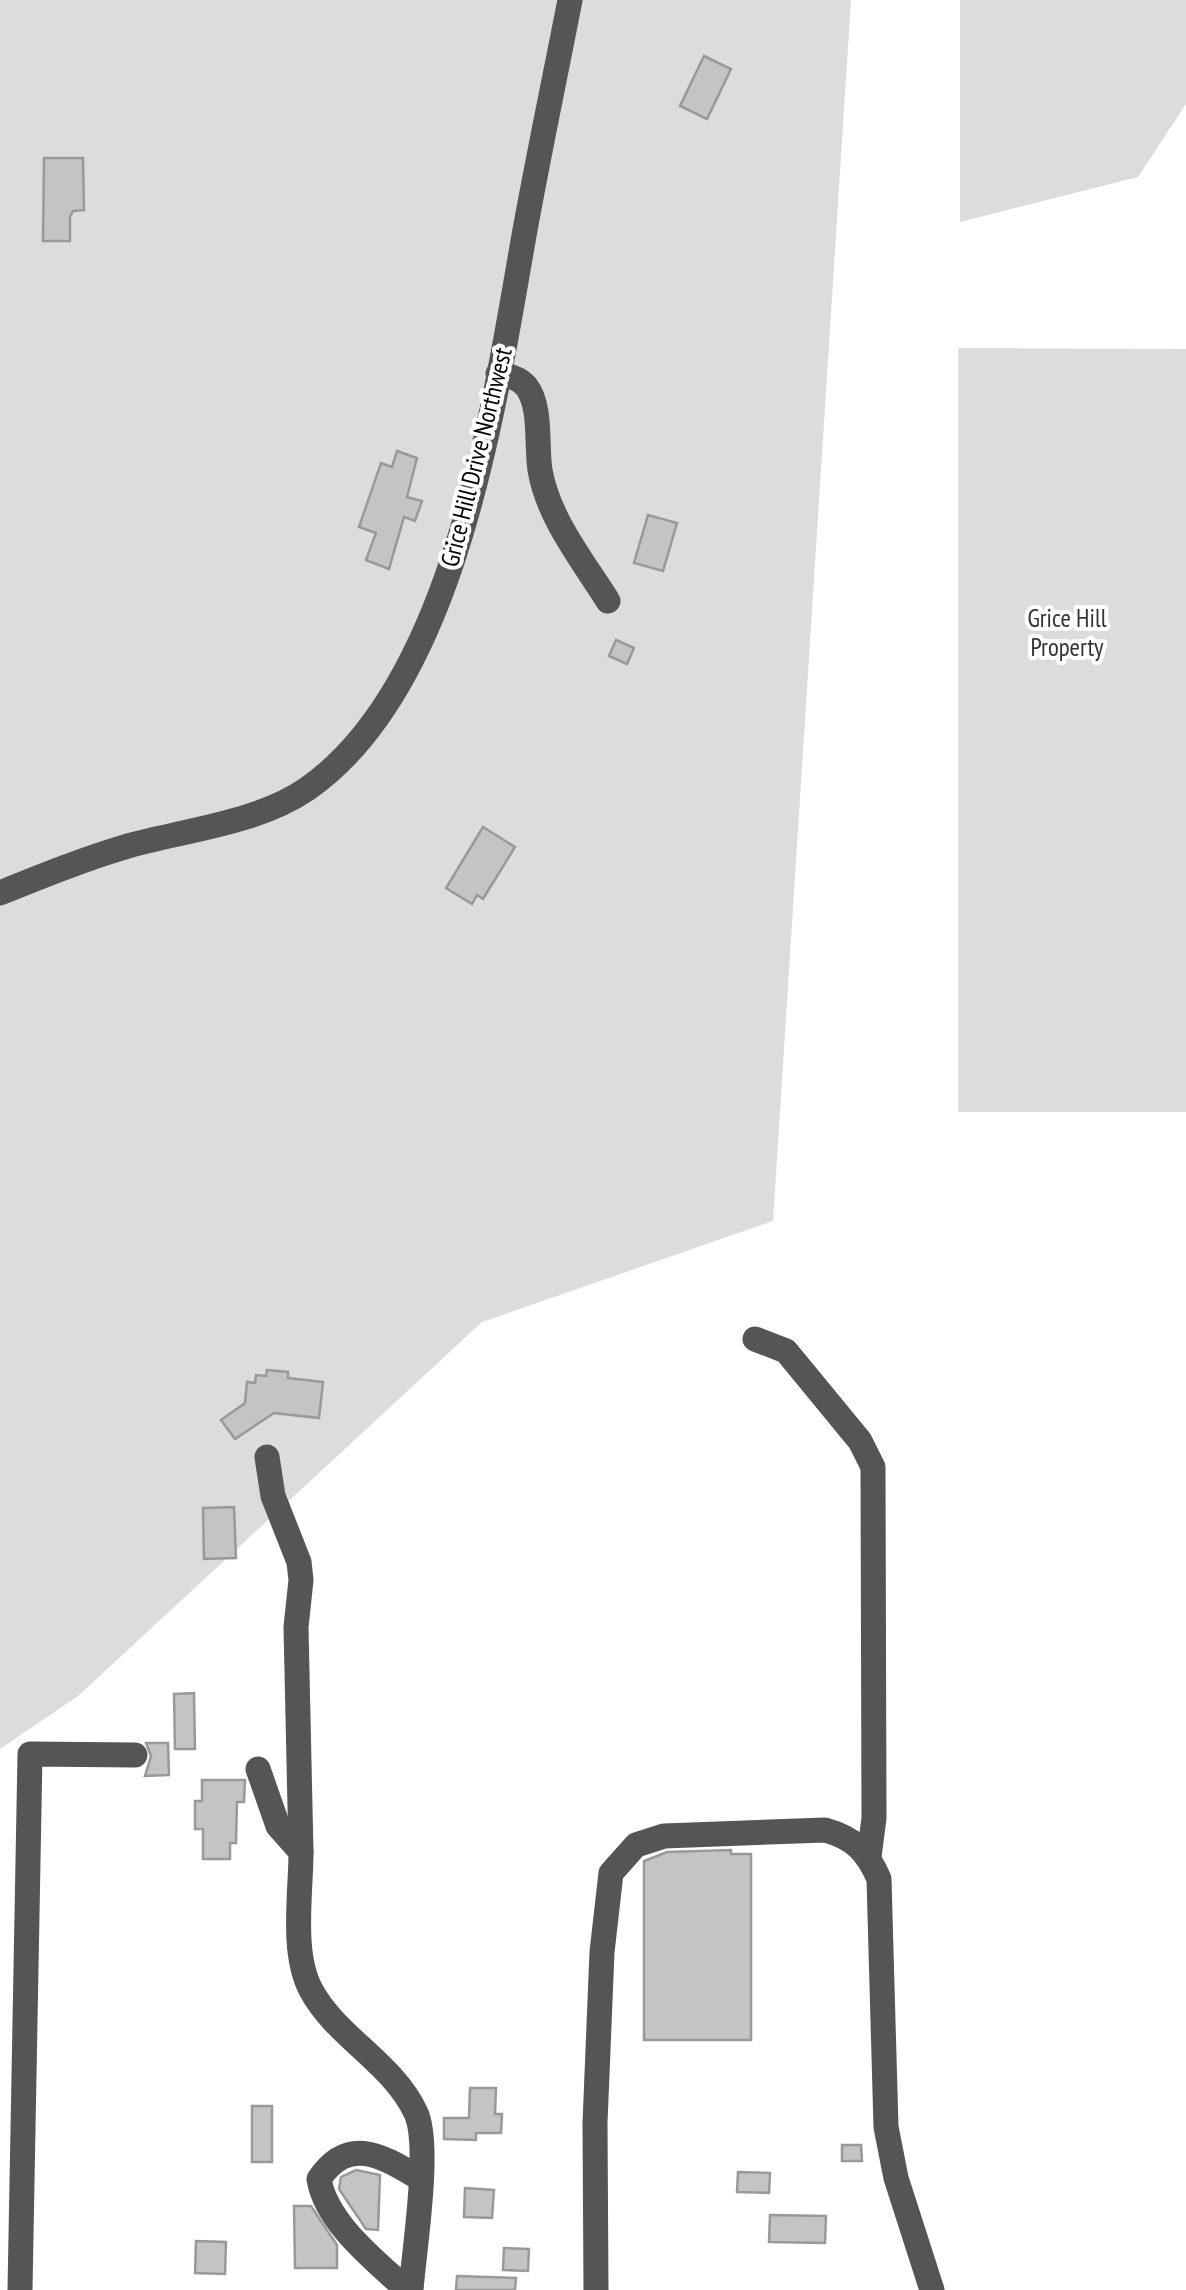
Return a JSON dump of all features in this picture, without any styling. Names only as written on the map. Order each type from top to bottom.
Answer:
[{"type":"street","name":"Grice Hill Drive Northwest","points":[[0,893],[126,847],[260,810],[304,791],[344,758],[376,720],[429,621],[466,512],[498,374],[570,0]]},
{"type":"street","points":[[498,374],[511,376],[526,386],[533,402],[548,501],[608,601]]},
{"type":"street","points":[[755,1339],[786,1351],[860,1442],[873,1467],[874,1818],[869,1857],[882,1898],[886,2127],[896,2178],[932,2290]]},
{"type":"street","points":[[267,1457],[273,1496],[299,1562],[296,1721],[302,1952],[310,1990],[372,2056],[416,2114],[422,2144],[409,2290]]},
{"type":"street","points":[[20,2290],[30,1754],[134,1755]]},
{"type":"street","points":[[258,1769],[278,1826],[301,1852]]},
{"type":"street","points":[[596,2290],[602,1952],[611,1873],[636,1845],[664,1836],[825,1830],[848,1836],[869,1857]]},
{"type":"street","points":[[409,2290],[347,2230],[321,2194],[319,2179],[332,2160],[353,2153],[380,2155],[420,2178]]},
{"type":"green space","points":[[0,0],[851,0],[773,1221],[482,1322],[78,1696],[0,1749]]},
{"type":"green space","points":[[960,0],[1186,0],[1186,104],[1138,177],[960,222]]},
{"type":"green space","name":"Grice Hill Property","points":[[958,348],[1186,349],[1186,1112],[958,1112]]},
{"type":"building","points":[[704,56],[731,69],[707,119],[680,106]]},
{"type":"building","points":[[44,158],[83,158],[84,210],[73,211],[70,217],[70,241],[43,241]]},
{"type":"building","points":[[397,451],[417,458],[407,497],[422,501],[415,521],[404,517],[389,569],[366,560],[376,533],[359,527],[381,463],[392,467]]},
{"type":"building","points":[[648,515],[677,523],[663,571],[634,563]]},
{"type":"building","points":[[616,640],[634,648],[627,664],[609,656]]},
{"type":"building","points":[[483,827],[515,847],[483,899],[477,895],[472,904],[446,888]]},
{"type":"building","points":[[267,1370],[288,1372],[288,1378],[323,1382],[319,1418],[274,1413],[235,1439],[221,1420],[245,1403],[247,1382],[255,1383],[256,1375],[266,1376]]},
{"type":"building","points":[[234,1507],[236,1558],[204,1559],[203,1508]]},
{"type":"building","points":[[194,1693],[195,1749],[175,1749],[174,1694]]},
{"type":"building","points":[[146,1743],[168,1743],[169,1775],[145,1776],[151,1756]]},
{"type":"building","points":[[202,1780],[245,1780],[244,1802],[237,1802],[236,1843],[230,1843],[230,1859],[203,1859],[203,1829],[195,1829],[195,1801],[202,1801]]},
{"type":"building","points":[[731,1850],[731,1854],[751,1854],[751,2040],[644,2040],[644,1861],[667,1852]]},
{"type":"building","points":[[470,2088],[496,2088],[495,2114],[502,2114],[501,2133],[476,2133],[476,2140],[444,2139],[444,2118],[469,2118]]},
{"type":"building","points":[[252,2106],[272,2106],[272,2162],[252,2162]]},
{"type":"building","points":[[842,2145],[861,2145],[862,2161],[842,2161]]},
{"type":"building","points":[[356,2170],[380,2175],[378,2230],[366,2229],[339,2189],[341,2177]]},
{"type":"building","points":[[738,2172],[770,2173],[769,2193],[737,2192]]},
{"type":"building","points":[[465,2188],[494,2190],[492,2218],[464,2217]]},
{"type":"building","points":[[294,2206],[311,2206],[337,2245],[337,2268],[295,2268]]},
{"type":"building","points":[[770,2215],[826,2216],[825,2243],[769,2242]]},
{"type":"building","points":[[196,2241],[226,2242],[225,2274],[195,2273]]},
{"type":"building","points":[[504,2248],[529,2249],[528,2271],[503,2270]]},
{"type":"building","points":[[457,2276],[516,2278],[515,2290],[456,2290]]}]
